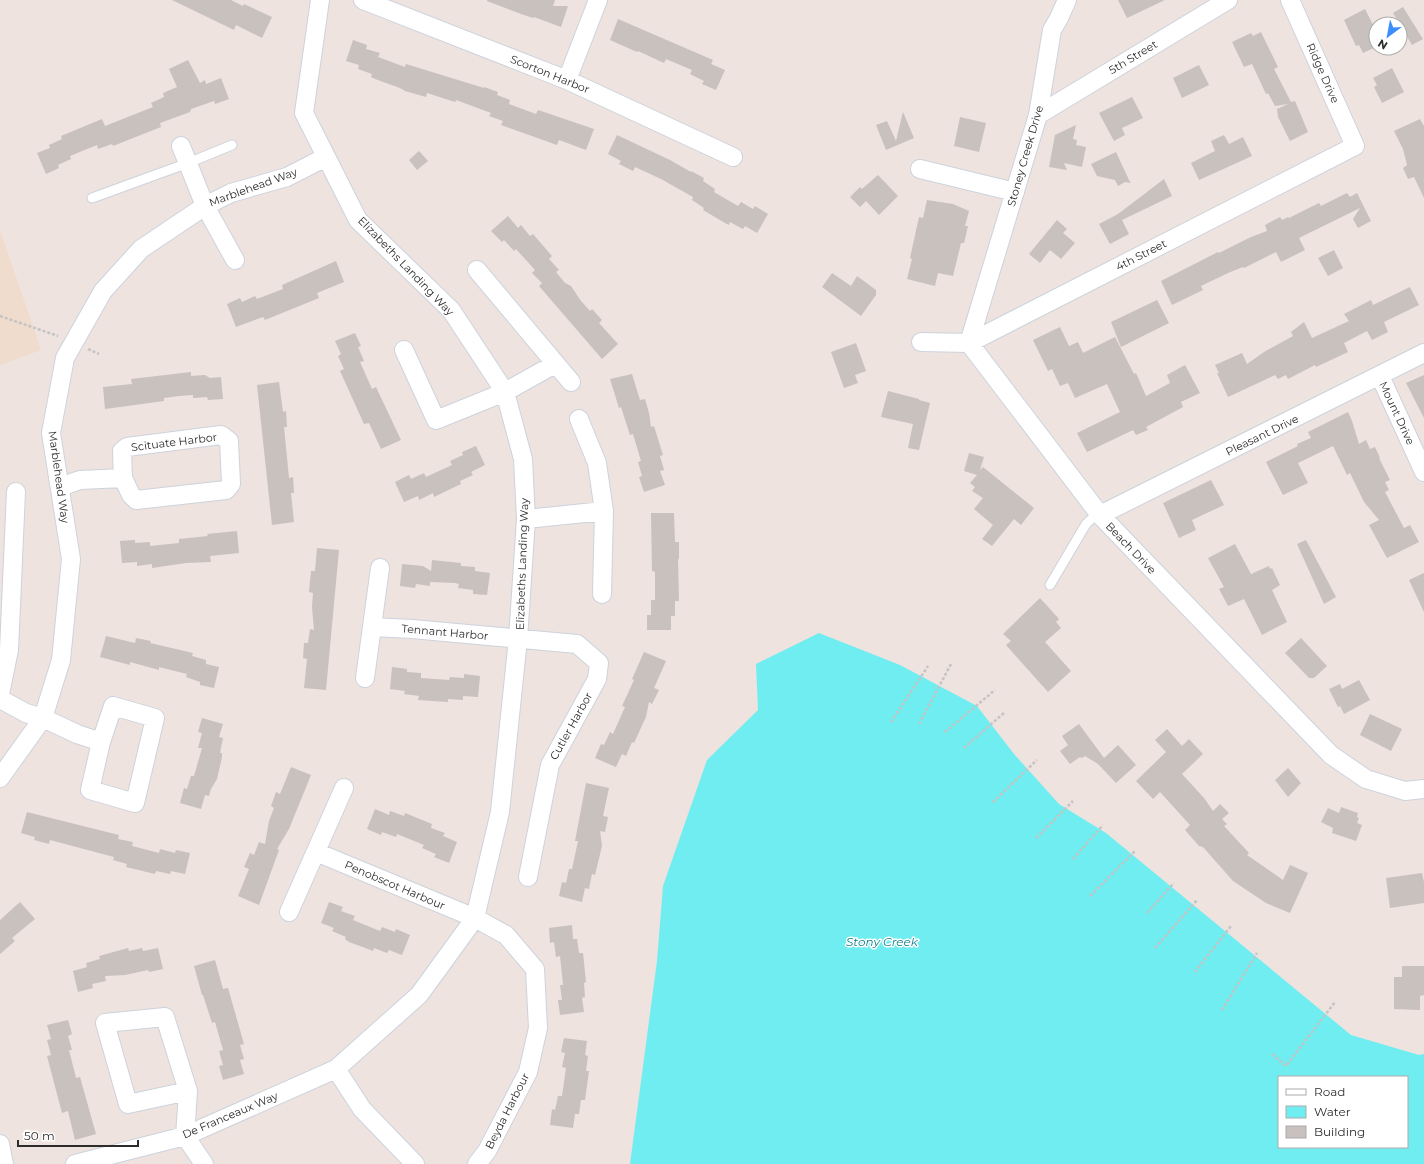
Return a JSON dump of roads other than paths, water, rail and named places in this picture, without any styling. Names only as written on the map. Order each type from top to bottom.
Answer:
[{"type":"street","name":"Elizabeths Landing Way","points":[[320,0],[304,113],[358,220],[451,310],[505,392],[523,459],[526,519],[518,639],[500,812],[475,918],[419,995],[336,1069]]},
{"type":"street","name":"Scorton Harbor","points":[[363,0],[567,80],[733,157]]},
{"type":"street","points":[[567,80],[598,0]]},
{"type":"street","name":"Stoney Creek Drive","points":[[969,343],[1038,115],[1052,30],[1067,0]]},
{"type":"street","name":"5th Street","points":[[1038,115],[1228,0]]},
{"type":"street","name":"Ridge Drive","points":[[1290,0],[1355,146]]},
{"type":"street","name":"4th Street","points":[[921,342],[969,343],[1355,146]]},
{"type":"street","points":[[184,154],[205,206],[235,260]]},
{"type":"street","name":"Marblehead Way","points":[[0,778],[43,718],[61,660],[71,559],[51,433],[65,358],[103,291],[140,249],[205,206],[231,193],[287,177],[326,157]]},
{"type":"street","points":[[920,169],[1015,192]]},
{"type":"street","points":[[477,270],[571,382]]},
{"type":"street","name":"Beach Drive","points":[[969,343],[1099,514],[1331,755],[1366,779],[1405,791],[1424,789]]},
{"type":"street","points":[[404,350],[436,420],[505,392],[555,364]]},
{"type":"street","name":"Pleasant Drive","points":[[1099,514],[1424,353]]},
{"type":"street","name":"Mount Drive","points":[[1380,376],[1424,472]]},
{"type":"street","points":[[579,418],[597,463],[604,511],[602,594]]},
{"type":"street","name":"Scituate Harbor","points":[[222,435],[229,440],[231,484],[226,490],[136,500],[131,496],[123,478],[122,451],[127,447],[222,435]]},
{"type":"street","points":[[60,487],[80,480],[123,478]]},
{"type":"street","points":[[0,694],[9,650],[16,492]]},
{"type":"street","points":[[526,519],[604,511]]},
{"type":"street","points":[[365,678],[380,568]]},
{"type":"street","name":"Tennant Harbor","points":[[372,627],[412,629],[518,639]]},
{"type":"street","name":"Cutler Harbor","points":[[518,639],[577,644],[600,663],[597,679],[550,765],[528,877]]},
{"type":"street","points":[[0,699],[76,734],[101,742]]},
{"type":"street","points":[[113,706],[155,718],[134,803],[90,790],[101,742],[113,706]]},
{"type":"street","points":[[289,912],[344,788]]},
{"type":"street","name":"Penobscot Harbour","points":[[316,852],[475,918]]},
{"type":"street","name":"Beyda Harbour","points":[[475,918],[506,935],[535,969],[538,1028],[528,1072],[487,1151],[477,1164]]},
{"type":"street","points":[[188,1091],[128,1104],[105,1023],[164,1017],[188,1091],[185,1136],[204,1164]]},
{"type":"street","points":[[336,1069],[362,1109],[416,1164]]},
{"type":"street","name":"De Franceaux Way","points":[[75,1164],[185,1136],[336,1069]]},
{"type":"street","points":[[0,1144],[4,1164]]},
{"type":"lane","points":[[92,198],[184,154],[232,145]]},
{"type":"lane","points":[[1050,585],[1086,524],[1099,514]]},
{"type":"water","name":"Stony Creek","points":[[819,633],[900,665],[977,706],[1014,754],[1059,804],[1106,833],[1351,1035],[1419,1055],[1424,1054],[1424,1164],[630,1164],[657,961],[663,886],[707,760],[758,710],[756,664]]}]
